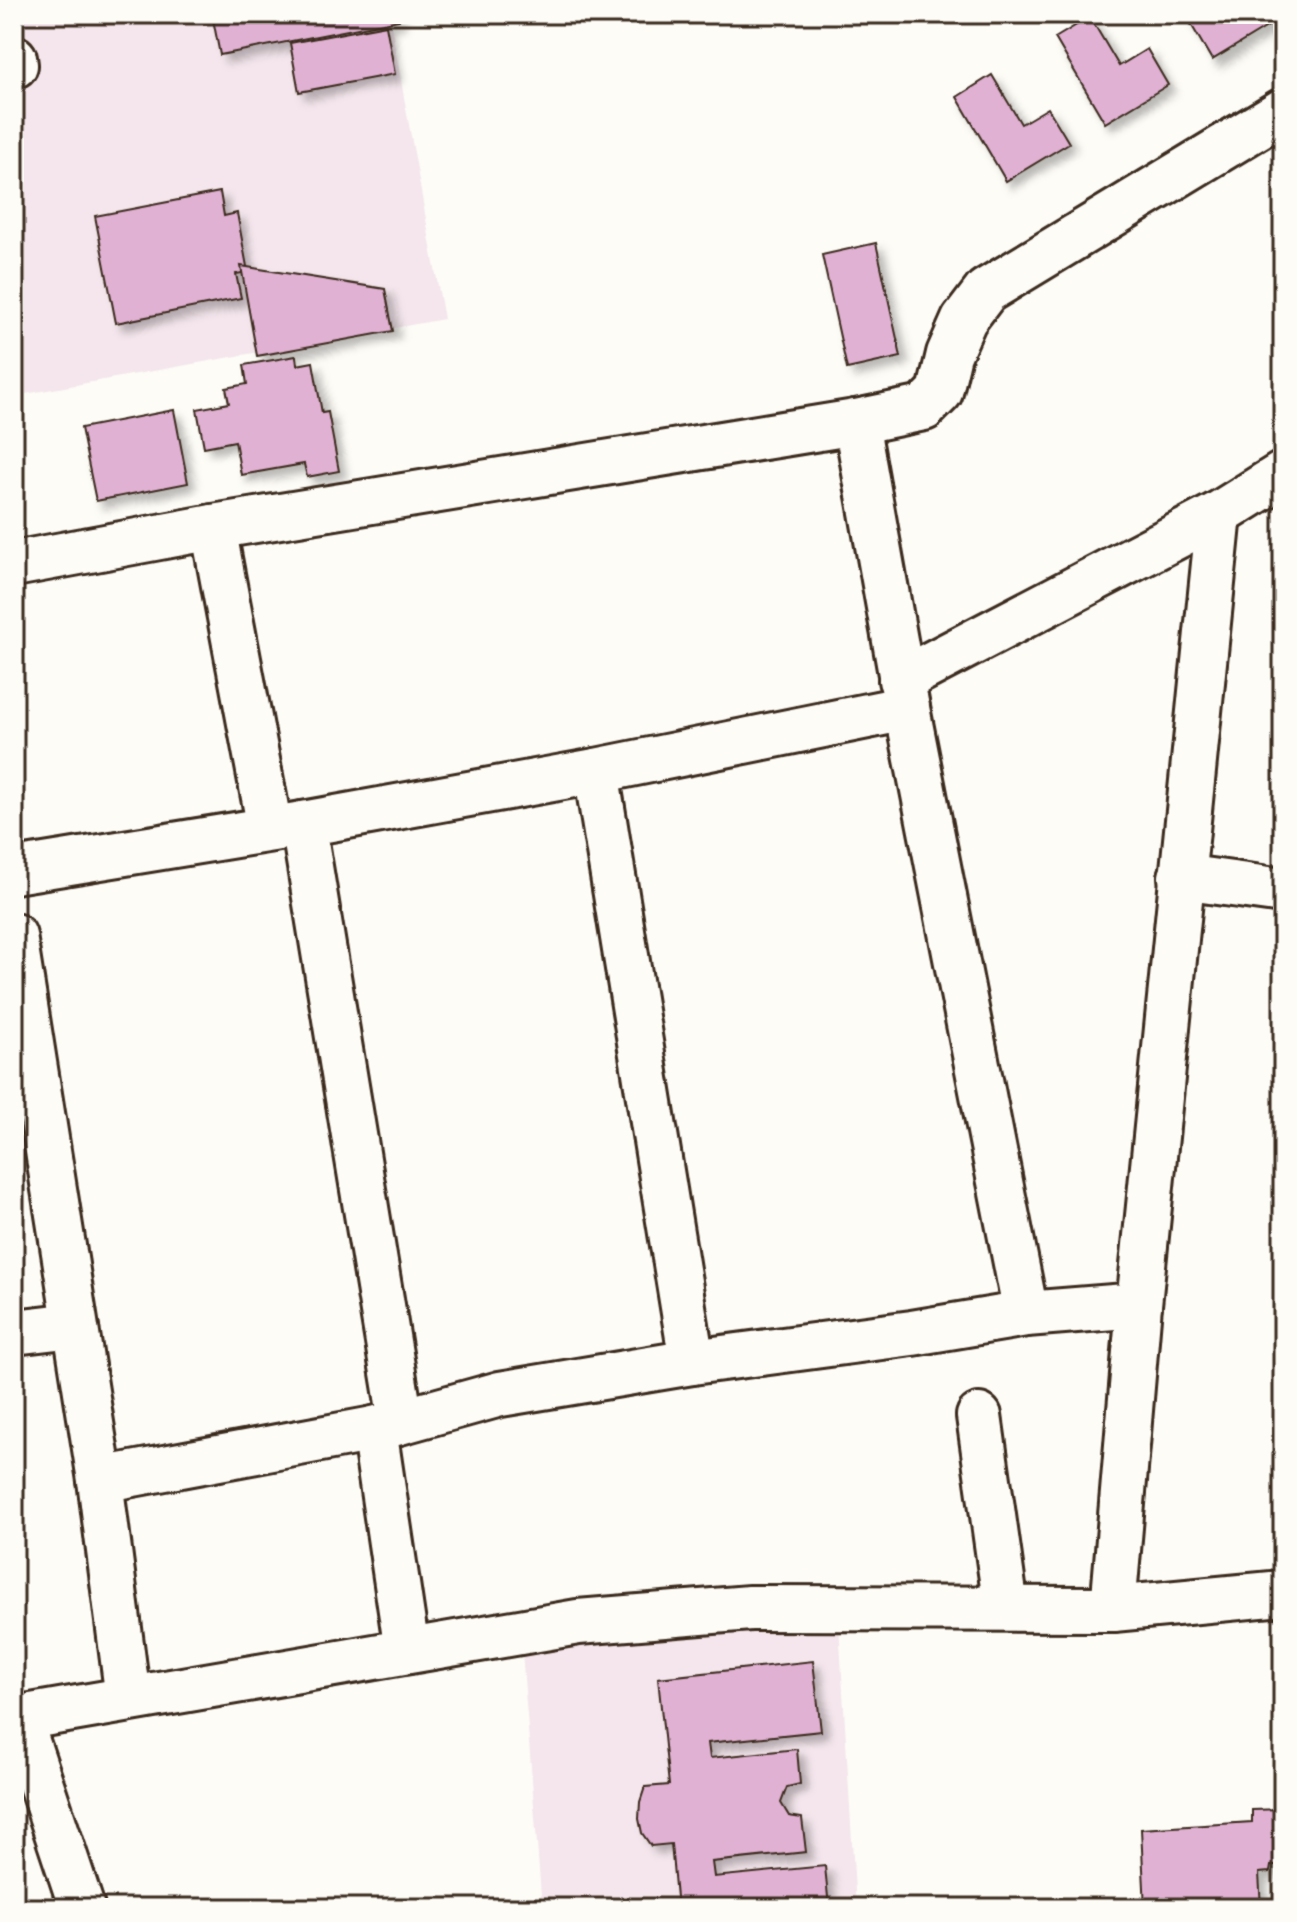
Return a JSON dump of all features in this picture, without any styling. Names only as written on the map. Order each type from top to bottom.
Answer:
[{"type":"street","points":[[14,58],[15,65]]},
{"type":"street","points":[[14,564],[213,527],[856,422],[924,408],[940,392],[949,354],[964,320],[986,291],[1283,111]]},
{"type":"street","points":[[856,422],[904,694],[1026,1314]]},
{"type":"street","points":[[14,871],[596,771],[904,694],[1219,514],[1283,474]]},
{"type":"street","points":[[1113,1609],[1139,1305],[1219,514]]},
{"type":"street","points":[[213,527],[286,826],[387,1425],[407,1651]]},
{"type":"street","points":[[596,771],[692,1362]]},
{"type":"street","points":[[1181,877],[1283,891]]},
{"type":"street","points":[[14,936],[100,1480],[128,1699]]},
{"type":"street","points":[[100,1480],[387,1425],[500,1394],[692,1362],[912,1333],[1026,1314],[1139,1305]]},
{"type":"street","points":[[14,1332],[74,1325]]},
{"type":"street","points":[[979,1416],[1006,1608]]},
{"type":"street","points":[[82,1908],[16,1718],[578,1622],[750,1608],[1113,1609],[1283,1593]]},
{"type":"shaded area","points":[[14,14],[389,14],[444,319],[14,396]]},
{"type":"shaded area","points":[[839,1625],[856,1908],[542,1908],[522,1652],[599,1636]]},
{"type":"building","points":[[212,14],[398,14],[399,20],[220,55]]},
{"type":"building","points":[[1185,14],[1270,14],[1275,22],[1212,60]]},
{"type":"building","points":[[1090,17],[1119,66],[1147,49],[1168,85],[1105,123],[1055,38]]},
{"type":"building","points":[[386,25],[395,74],[299,92],[290,43]]},
{"type":"building","points":[[992,75],[1021,124],[1048,108],[1069,143],[1006,181],[957,97]]},
{"type":"building","points":[[220,192],[224,216],[237,213],[248,272],[236,274],[241,298],[116,323],[95,216]]},
{"type":"building","points":[[876,243],[901,357],[847,369],[822,255]]},
{"type":"building","points":[[241,266],[385,289],[393,331],[257,356]]},
{"type":"building","points":[[296,356],[297,365],[313,362],[322,413],[328,412],[339,471],[307,477],[304,464],[241,475],[235,441],[204,447],[197,409],[229,403],[226,388],[247,384],[244,365]]},
{"type":"building","points":[[174,410],[188,483],[96,501],[81,428]]},
{"type":"building","points":[[813,1661],[821,1731],[708,1743],[710,1758],[797,1749],[800,1784],[787,1787],[781,1803],[789,1816],[802,1818],[806,1852],[712,1862],[714,1877],[825,1866],[829,1908],[677,1908],[671,1844],[651,1846],[642,1833],[639,1819],[645,1787],[669,1785],[658,1678]]},
{"type":"building","points":[[1283,1809],[1283,1866],[1271,1866],[1270,1872],[1259,1873],[1261,1908],[1145,1908],[1141,1829],[1252,1822],[1252,1810]]}]
